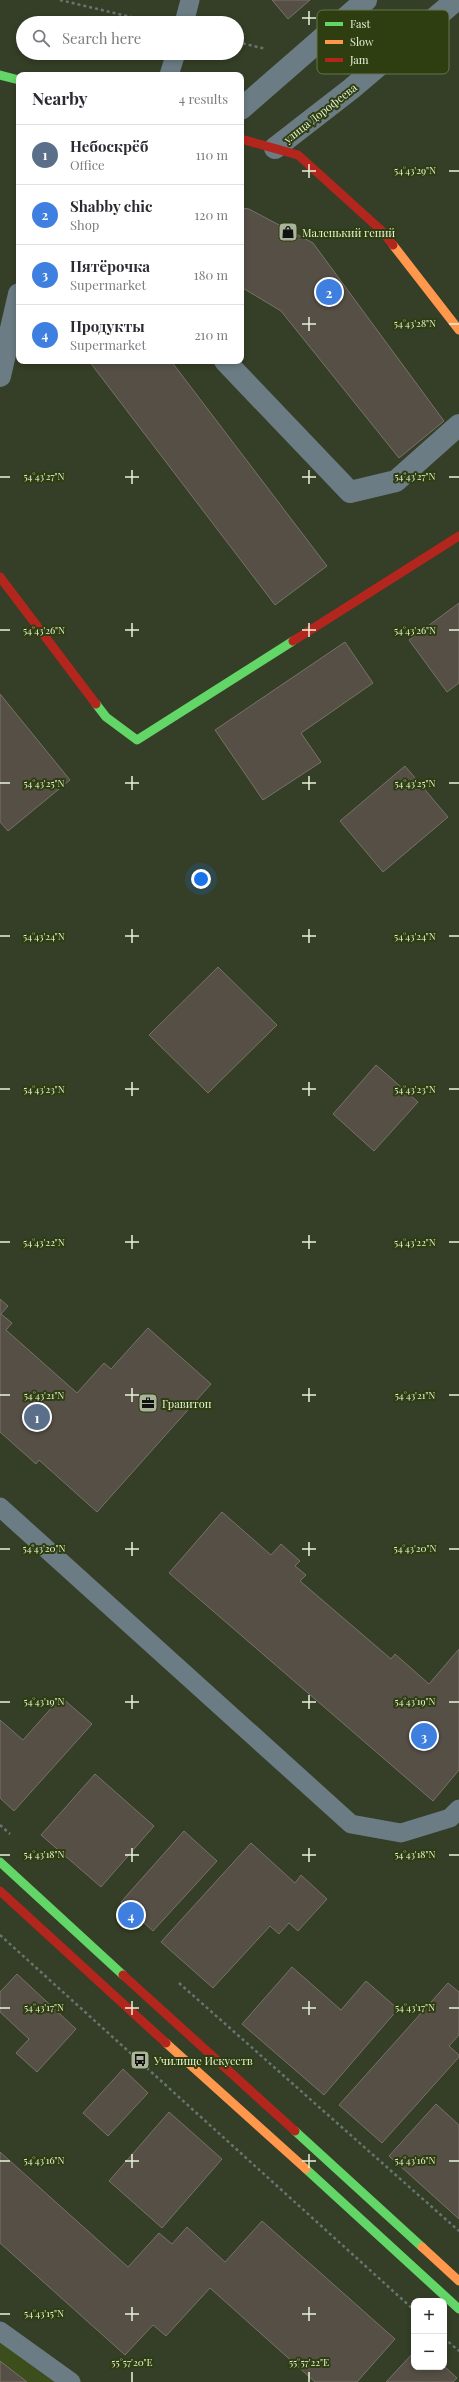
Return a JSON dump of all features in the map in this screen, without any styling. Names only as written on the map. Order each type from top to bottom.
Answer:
[{"type":"street","points":[[355,10],[366,0]]},
{"type":"street","name":"улица Дорофеева","points":[[444,10],[456,0]]},
{"type":"street","points":[[244,106],[317,43]]},
{"type":"street","name":"улица Дорофеева","points":[[275,148],[368,74]]},
{"type":"street","points":[[0,75],[16,79]]},
{"type":"street","points":[[244,140],[298,155],[382,231],[459,330]]},
{"type":"street","points":[[0,376],[12,304]]},
{"type":"street","points":[[228,364],[350,492],[396,481],[459,425]]},
{"type":"street","points":[[0,577],[106,717],[137,740],[459,536]]},
{"type":"street","points":[[0,1862],[459,2281]]},
{"type":"street","points":[[0,1891],[459,2309]]},
{"type":"lane","points":[[186,16],[190,0]]},
{"type":"lane","points":[[170,72],[174,60]]},
{"type":"lane","points":[[0,1507],[351,1824],[401,1833],[450,1818],[459,1809]]},
{"type":"lane","points":[[0,2331],[71,2382]]},
{"type":"path","points":[[60,0],[127,16]]},
{"type":"path","points":[[0,1826],[12,1836]]},
{"type":"path","points":[[0,1935],[411,2307]]},
{"type":"path","points":[[173,1978],[459,2231]]},
{"type":"path","points":[[447,2341],[459,2351]]},
{"type":"shaded area","points":[[0,2342],[55,2382],[0,2382]]},
{"type":"building","points":[[272,0],[310,0],[288,19]]},
{"type":"building","points":[[244,208],[249,209],[313,243],[444,421],[399,458],[281,311],[244,289]]},
{"type":"building","points":[[91,364],[173,364],[327,566],[275,605]]},
{"type":"building","points":[[459,603],[459,683],[447,692],[409,640]]},
{"type":"building","points":[[345,642],[373,683],[301,733],[321,762],[263,800],[215,730]]},
{"type":"building","points":[[0,694],[70,780],[8,831],[0,822]]},
{"type":"building","points":[[405,766],[448,817],[383,872],[340,821]]},
{"type":"building","points":[[218,967],[277,1025],[208,1093],[149,1035]]},
{"type":"building","points":[[376,1065],[418,1102],[374,1151],[333,1114]]},
{"type":"building","points":[[0,1299],[8,1306],[1,1314],[12,1323],[6,1330],[77,1393],[104,1363],[111,1369],[148,1328],[211,1384],[97,1512],[39,1460],[36,1464],[0,1432]]},
{"type":"building","points":[[222,1512],[271,1555],[281,1544],[300,1561],[295,1566],[306,1575],[300,1581],[391,1659],[395,1654],[429,1684],[459,1649],[459,1770],[433,1801],[169,1573]]},
{"type":"building","points":[[61,1697],[92,1724],[14,1811],[0,1798],[0,1720],[23,1740]]},
{"type":"building","points":[[95,1774],[154,1826],[101,1887],[41,1835]]},
{"type":"building","points":[[184,1831],[217,1861],[153,1931],[121,1902]]},
{"type":"building","points":[[251,1843],[295,1883],[301,1875],[327,1899],[298,1931],[289,1923],[279,1934],[270,1926],[213,1988],[161,1942]]},
{"type":"building","points":[[292,1967],[341,2010],[366,1981],[398,2009],[324,2095],[242,2024]]},
{"type":"building","points":[[17,1974],[76,2029],[37,2072],[16,2053],[29,2039],[0,2012],[0,1992]]},
{"type":"building","points":[[448,1983],[459,1992],[459,2035],[449,2046],[459,2055],[459,2057],[382,2143],[339,2105]]},
{"type":"building","points":[[123,2069],[148,2093],[108,2136],[83,2113]]},
{"type":"building","points":[[436,2104],[459,2125],[459,2219],[389,2156]]},
{"type":"building","points":[[169,2112],[222,2159],[162,2228],[109,2181]]},
{"type":"building","points":[[0,2152],[128,2267],[159,2233],[172,2244],[187,2227],[225,2262],[262,2221],[395,2339],[357,2382],[315,2382],[210,2288],[166,2336],[153,2325],[125,2355],[0,2243]]},
{"type":"building","points":[[411,2355],[411,2370],[447,2370],[447,2369],[457,2378],[453,2382],[386,2382]]},
{"type":"building","points":[[0,2361],[27,2382],[0,2382]]},
{"type":"traffic: fast","points":[[0,75],[16,79]]},
{"type":"traffic: fast","points":[[96,704],[106,717],[137,740],[293,641]]},
{"type":"traffic: fast","points":[[0,1862],[123,1975]]},
{"type":"traffic: fast","points":[[295,2131],[422,2247]]},
{"type":"traffic: fast","points":[[306,2169],[459,2309]]},
{"type":"traffic: slow","points":[[393,245],[459,330]]},
{"type":"traffic: slow","points":[[166,2043],[306,2169]]},
{"type":"traffic: slow","points":[[422,2247],[459,2281]]},
{"type":"traffic: jam","points":[[244,140],[298,155],[382,231],[393,245]]},
{"type":"traffic: jam","points":[[293,641],[459,536]]},
{"type":"traffic: jam","points":[[0,577],[96,704]]},
{"type":"traffic: jam","points":[[0,1891],[166,2043]]},
{"type":"traffic: jam","points":[[123,1975],[295,2131]]},
{"type":"place","name":"Маленький гений","points":[[288,232]]},
{"type":"place","name":"Shabby chic","points":[[329,292]]},
{"type":"place","name":"Гравитон","points":[[148,1403]]},
{"type":"place","name":"Небоскрёб","points":[[37,1417]]},
{"type":"place","name":"Пятёрочка","points":[[424,1736]]},
{"type":"place","name":"Продукты","points":[[131,1915]]},
{"type":"place","name":"Училище Искусств","points":[[140,2060]]}]
